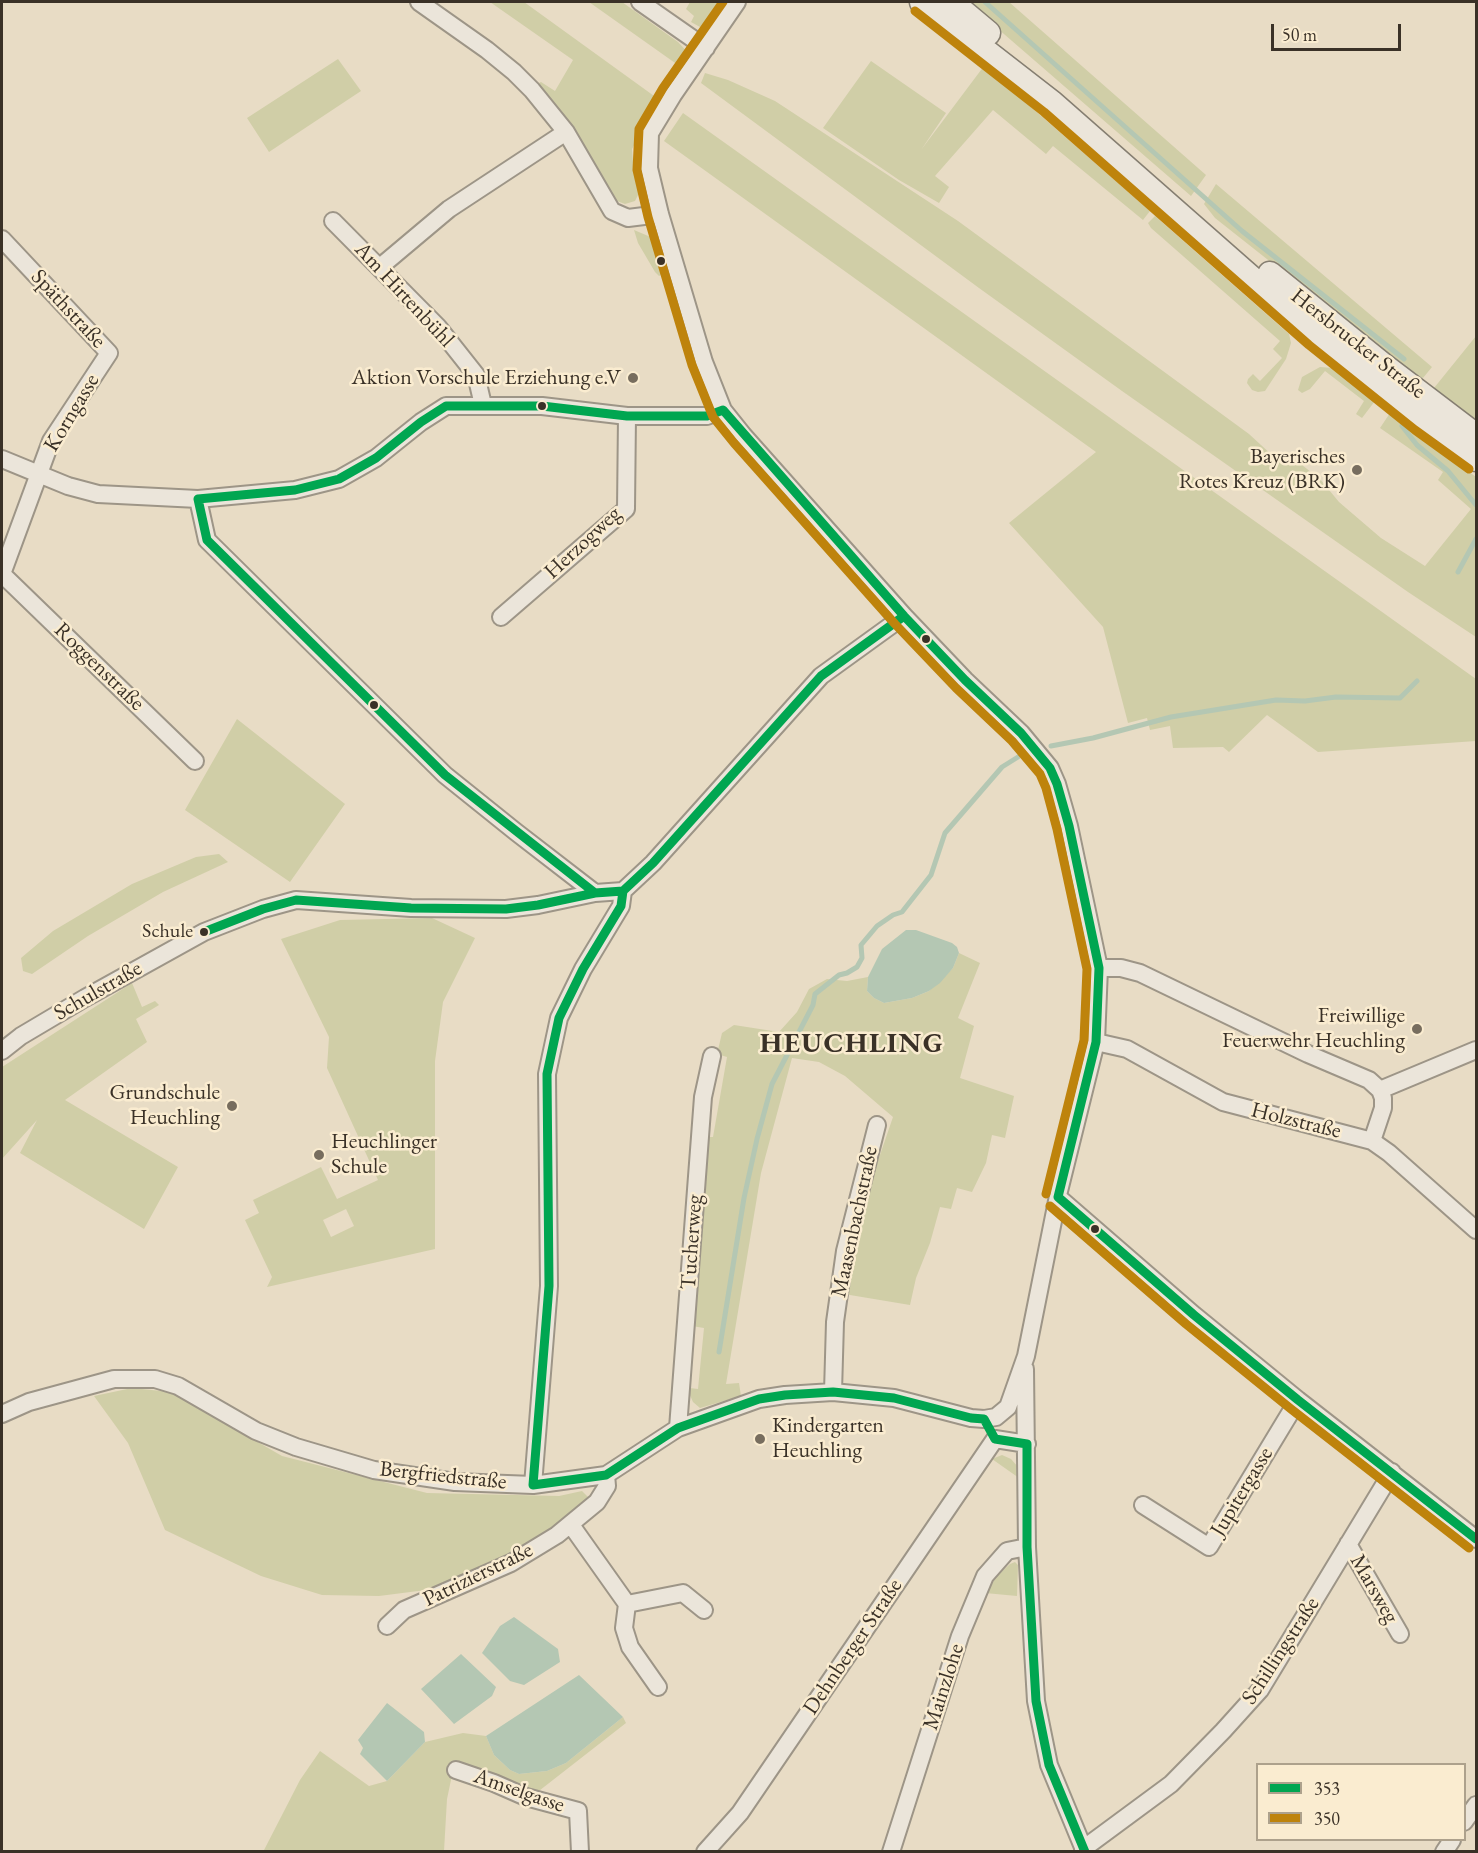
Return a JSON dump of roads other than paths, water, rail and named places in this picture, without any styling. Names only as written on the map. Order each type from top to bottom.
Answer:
[{"type":"main road","points":[[922,2],[1052,103],[1236,255]]},
{"type":"main road","points":[[951,2],[1050,85],[1236,255]]},
{"type":"main road","name":"Hersbrucker Straße","points":[[1236,255],[1476,436]]},
{"type":"main road","name":"Hersbrucker Straße","points":[[1236,255],[1317,336],[1476,459]]},
{"type":"street","points":[[419,2],[514,72],[532,90],[566,132],[612,211],[628,218],[660,214]]},
{"type":"street","points":[[640,2],[706,48]]},
{"type":"street","points":[[736,2],[673,95],[650,134],[649,168],[660,214],[704,362],[723,410],[742,435],[904,616],[965,680],[1021,733],[1050,768],[1069,826],[1099,968],[1096,1042],[1058,1197],[1026,1356],[1024,1382],[1028,1547],[1036,1701],[1049,1765],[1084,1850]]},
{"type":"street","points":[[380,267],[449,209],[566,132]]},
{"type":"street","name":"Am Hirtenbühl","points":[[333,221],[438,327],[476,375],[483,405]]},
{"type":"street","name":"Späthstraße","points":[[2,239],[109,352]]},
{"type":"street","name":"Korngasse","points":[[37,474],[51,441],[109,352]]},
{"type":"street","points":[[2,459],[37,474],[98,494],[198,499],[295,490],[339,479],[376,458],[421,422],[446,406],[542,406],[627,416],[707,416],[723,410]]},
{"type":"street","name":"Herzogweg","points":[[501,617],[626,509],[627,416]]},
{"type":"street","name":"Roggenstraße","points":[[37,474],[2,574],[195,761]]},
{"type":"street","points":[[198,499],[207,540],[445,775],[595,893]]},
{"type":"street","points":[[533,1485],[549,1286],[547,1074],[559,1018],[583,969],[621,906],[623,891],[653,862],[821,676],[904,616]]},
{"type":"street","name":"Schulstraße","points":[[2,1051],[21,1036],[85,998],[204,933],[263,909],[296,900],[411,908],[506,909],[595,893],[623,891]]},
{"type":"street","points":[[1099,968],[1121,968],[1140,973],[1308,1054],[1369,1080],[1380,1090],[1383,1108],[1372,1141]]},
{"type":"street","name":"Holzstraße","points":[[1096,1042],[1126,1049],[1223,1102],[1372,1141],[1389,1153],[1476,1230]]},
{"type":"street","points":[[1380,1090],[1476,1050]]},
{"type":"street","name":"Tucherweg","points":[[678,1428],[703,1097],[712,1056]]},
{"type":"street","name":"Maasenbachstraße","points":[[832,1392],[835,1322],[845,1251],[877,1125]]},
{"type":"street","points":[[1058,1197],[1194,1315],[1298,1400],[1476,1539]]},
{"type":"street","points":[[1026,1356],[1008,1407],[996,1417],[984,1419],[995,1439],[1027,1444]]},
{"type":"street","name":"Bergfriedstraße","points":[[2,1414],[29,1402],[114,1379],[155,1379],[178,1386],[256,1431],[296,1447],[374,1470],[455,1482],[533,1485],[606,1475],[678,1428],[759,1399],[785,1395],[832,1392],[894,1398],[971,1418],[984,1419]]},
{"type":"street","name":"Jupitergasse","points":[[1143,1505],[1209,1548],[1298,1400]]},
{"type":"street","name":"Dehnberger Straße","points":[[705,1851],[740,1813],[995,1439]]},
{"type":"street","name":"Schillingstraße","points":[[1084,1850],[1171,1784],[1260,1690],[1392,1472]]},
{"type":"street","name":"Patrizierstraße","points":[[387,1626],[404,1610],[511,1563],[571,1525],[597,1502],[607,1486],[606,1475]]},
{"type":"street","points":[[571,1525],[627,1604],[624,1628],[630,1647],[658,1687]]},
{"type":"street","name":"Marsweg","points":[[1348,1544],[1400,1634]]},
{"type":"street","name":"Mainzlohe","points":[[891,1851],[960,1636],[985,1576],[1007,1551],[1028,1547]]},
{"type":"street","points":[[627,1604],[682,1593],[704,1610]]},
{"type":"street","name":"Amselgasse","points":[[456,1770],[526,1797],[578,1811],[580,1851]]},
{"type":"street","points":[[1466,1819],[1476,1805]]},
{"type":"waterway","points":[[985,2],[1242,231],[1404,359]]},
{"type":"waterway","points":[[1402,426],[1417,445],[1448,471],[1476,505]]},
{"type":"waterway","points":[[1458,572],[1476,539]]},
{"type":"waterway","points":[[1051,746],[1093,738],[1171,717],[1276,700],[1305,701],[1336,697],[1400,698],[1417,681]]},
{"type":"waterway","points":[[719,1352],[744,1198],[757,1139],[772,1084],[813,1005],[815,994],[839,975],[857,967],[862,958],[861,945],[877,926],[902,912],[931,875],[945,833],[1002,767],[1018,757]]},
{"type":"place","name":"Aktion Vorschule Erziehung e.V","points":[[633,378]]},
{"type":"place","name":"Bayerisches Rotes Kreuz (BRK)","points":[[1357,470]]},
{"type":"place","name":"Schule","points":[[204,932]]},
{"type":"place","name":"Freiwillige Feuerwehr Heuchling","points":[[1417,1029]]},
{"type":"place","name":"Grundschule Heuchling","points":[[232,1106]]},
{"type":"place","name":"Heuchlinger Schule","points":[[319,1155]]},
{"type":"place","name":"Kindergarten Heuchling","points":[[760,1439]]},
{"type":"district","name":"HEUCHLING","points":[[852,1044]]}]
